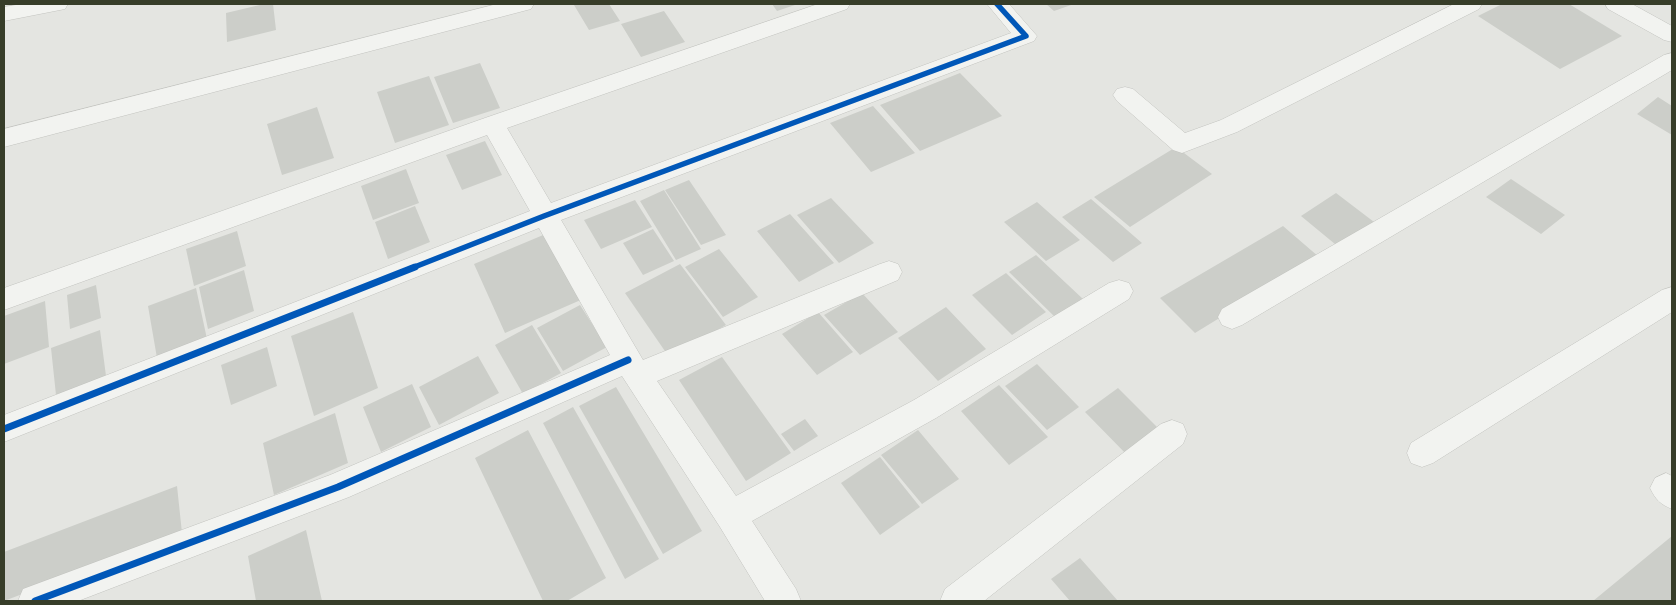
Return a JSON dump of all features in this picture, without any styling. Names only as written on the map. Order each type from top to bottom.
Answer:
[{"type":"street","points":[[4,14],[57,4]]},
{"type":"street","points":[[4,138],[523,4]]},
{"type":"street","points":[[4,299],[493,124],[839,4]]},
{"type":"street","points":[[4,429],[544,216],[1026,36],[996,4]]},
{"type":"street","points":[[1125,95],[1182,144],[1229,126],[1471,4]]},
{"type":"street","points":[[1616,4],[1672,35]]},
{"type":"street","points":[[1232,317],[1672,60]]},
{"type":"street","points":[[493,124],[632,368],[731,516],[784,601]]},
{"type":"street","points":[[35,601],[338,486],[632,368],[889,272]]},
{"type":"street","points":[[731,516],[925,409],[1119,291]]},
{"type":"street","points":[[1422,453],[1672,298]]},
{"type":"street","points":[[957,601],[1172,434]]},
{"type":"building","points":[[264,4],[273,4],[276,30],[227,42],[226,13]]},
{"type":"building","points":[[609,4],[620,21],[589,30],[574,5]]},
{"type":"building","points":[[772,4],[798,4],[777,11]]},
{"type":"building","points":[[1046,4],[1074,4],[1054,11]]},
{"type":"building","points":[[1502,4],[1569,4],[1622,36],[1560,69],[1478,16]]},
{"type":"building","points":[[664,11],[685,42],[641,57],[621,24]]},
{"type":"building","points":[[480,63],[500,108],[453,123],[434,77]]},
{"type":"building","points":[[960,73],[1002,116],[920,151],[880,105]]},
{"type":"building","points":[[429,76],[449,125],[395,143],[377,92]]},
{"type":"building","points":[[1658,97],[1672,106],[1672,135],[1637,114]]},
{"type":"building","points":[[873,106],[915,153],[871,172],[830,123]]},
{"type":"building","points":[[317,107],[334,158],[282,175],[267,124]]},
{"type":"building","points":[[485,141],[502,175],[462,190],[446,155]]},
{"type":"building","points":[[1176,147],[1212,174],[1130,227],[1094,197]]},
{"type":"building","points":[[406,169],[419,203],[373,220],[361,186]]},
{"type":"building","points":[[1511,179],[1565,215],[1541,234],[1486,197]]},
{"type":"building","points":[[689,180],[726,235],[701,245],[665,190]]},
{"type":"building","points":[[664,190],[701,249],[676,260],[640,201]]},
{"type":"building","points":[[1336,193],[1378,225],[1341,249],[1301,216]]},
{"type":"building","points":[[831,198],[874,243],[839,263],[797,215]]},
{"type":"building","points":[[1091,199],[1142,243],[1113,262],[1062,217]]},
{"type":"building","points":[[635,200],[652,227],[601,249],[584,220]]},
{"type":"building","points":[[1037,202],[1080,240],[1046,261],[1004,222]]},
{"type":"building","points":[[415,206],[430,242],[388,259],[375,222]]},
{"type":"building","points":[[790,214],[834,263],[799,282],[757,231]]},
{"type":"building","points":[[1283,226],[1319,257],[1195,333],[1160,298]]},
{"type":"building","points":[[653,229],[674,261],[643,275],[623,243]]},
{"type":"building","points":[[237,231],[246,266],[194,286],[186,249]]},
{"type":"building","points":[[548,233],[583,299],[505,333],[474,264]]},
{"type":"building","points":[[719,249],[758,297],[723,317],[685,267]]},
{"type":"building","points":[[1036,255],[1083,299],[1056,318],[1009,272]]},
{"type":"building","points":[[680,264],[726,325],[669,357],[625,293]]},
{"type":"building","points":[[244,270],[254,311],[208,329],[199,287]]},
{"type":"building","points":[[1006,273],[1046,312],[1012,335],[972,295]]},
{"type":"building","points":[[96,285],[101,318],[70,329],[67,295]]},
{"type":"building","points":[[196,288],[207,339],[157,358],[148,306]]},
{"type":"building","points":[[862,293],[898,332],[860,355],[824,315]]},
{"type":"building","points":[[45,301],[49,347],[4,364],[4,316]]},
{"type":"building","points":[[580,305],[607,347],[563,371],[537,328]]},
{"type":"building","points":[[946,307],[986,349],[938,381],[898,338]]},
{"type":"building","points":[[353,312],[378,388],[314,416],[291,336]]},
{"type":"building","points":[[818,312],[853,352],[817,375],[782,334]]},
{"type":"building","points":[[532,325],[561,373],[523,394],[495,345]]},
{"type":"building","points":[[100,330],[106,376],[56,395],[51,348]]},
{"type":"building","points":[[267,347],[277,386],[231,405],[221,365]]},
{"type":"building","points":[[478,356],[499,393],[439,425],[419,387]]},
{"type":"building","points":[[722,357],[791,453],[746,481],[679,380]]},
{"type":"building","points":[[1037,364],[1079,407],[1047,430],[1005,386]]},
{"type":"building","points":[[412,384],[431,427],[381,452],[363,407]]},
{"type":"building","points":[[999,385],[1048,437],[1009,465],[961,411]]},
{"type":"building","points":[[616,387],[702,531],[663,554],[579,406]]},
{"type":"building","points":[[1118,388],[1163,433],[1130,458],[1085,412]]},
{"type":"building","points":[[573,407],[659,559],[625,579],[543,423]]},
{"type":"building","points":[[335,413],[348,463],[274,495],[263,443]]},
{"type":"building","points":[[805,419],[818,436],[794,451],[781,434]]},
{"type":"building","points":[[528,430],[606,578],[567,601],[543,601],[475,458]]},
{"type":"building","points":[[918,430],[959,479],[922,504],[881,455]]},
{"type":"building","points":[[880,457],[920,507],[880,535],[841,483]]},
{"type":"building","points":[[177,486],[182,533],[4,601],[4,552]]},
{"type":"building","points":[[306,530],[322,601],[256,601],[248,556]]},
{"type":"building","points":[[1672,536],[1672,601],[1593,601]]},
{"type":"building","points":[[1080,558],[1118,601],[1070,601],[1051,579]]},
{"type":"cycle path","points":[[4,429],[544,216],[1026,36],[997,4]]},
{"type":"cycle path","points":[[35,601],[338,487],[628,360]]}]
